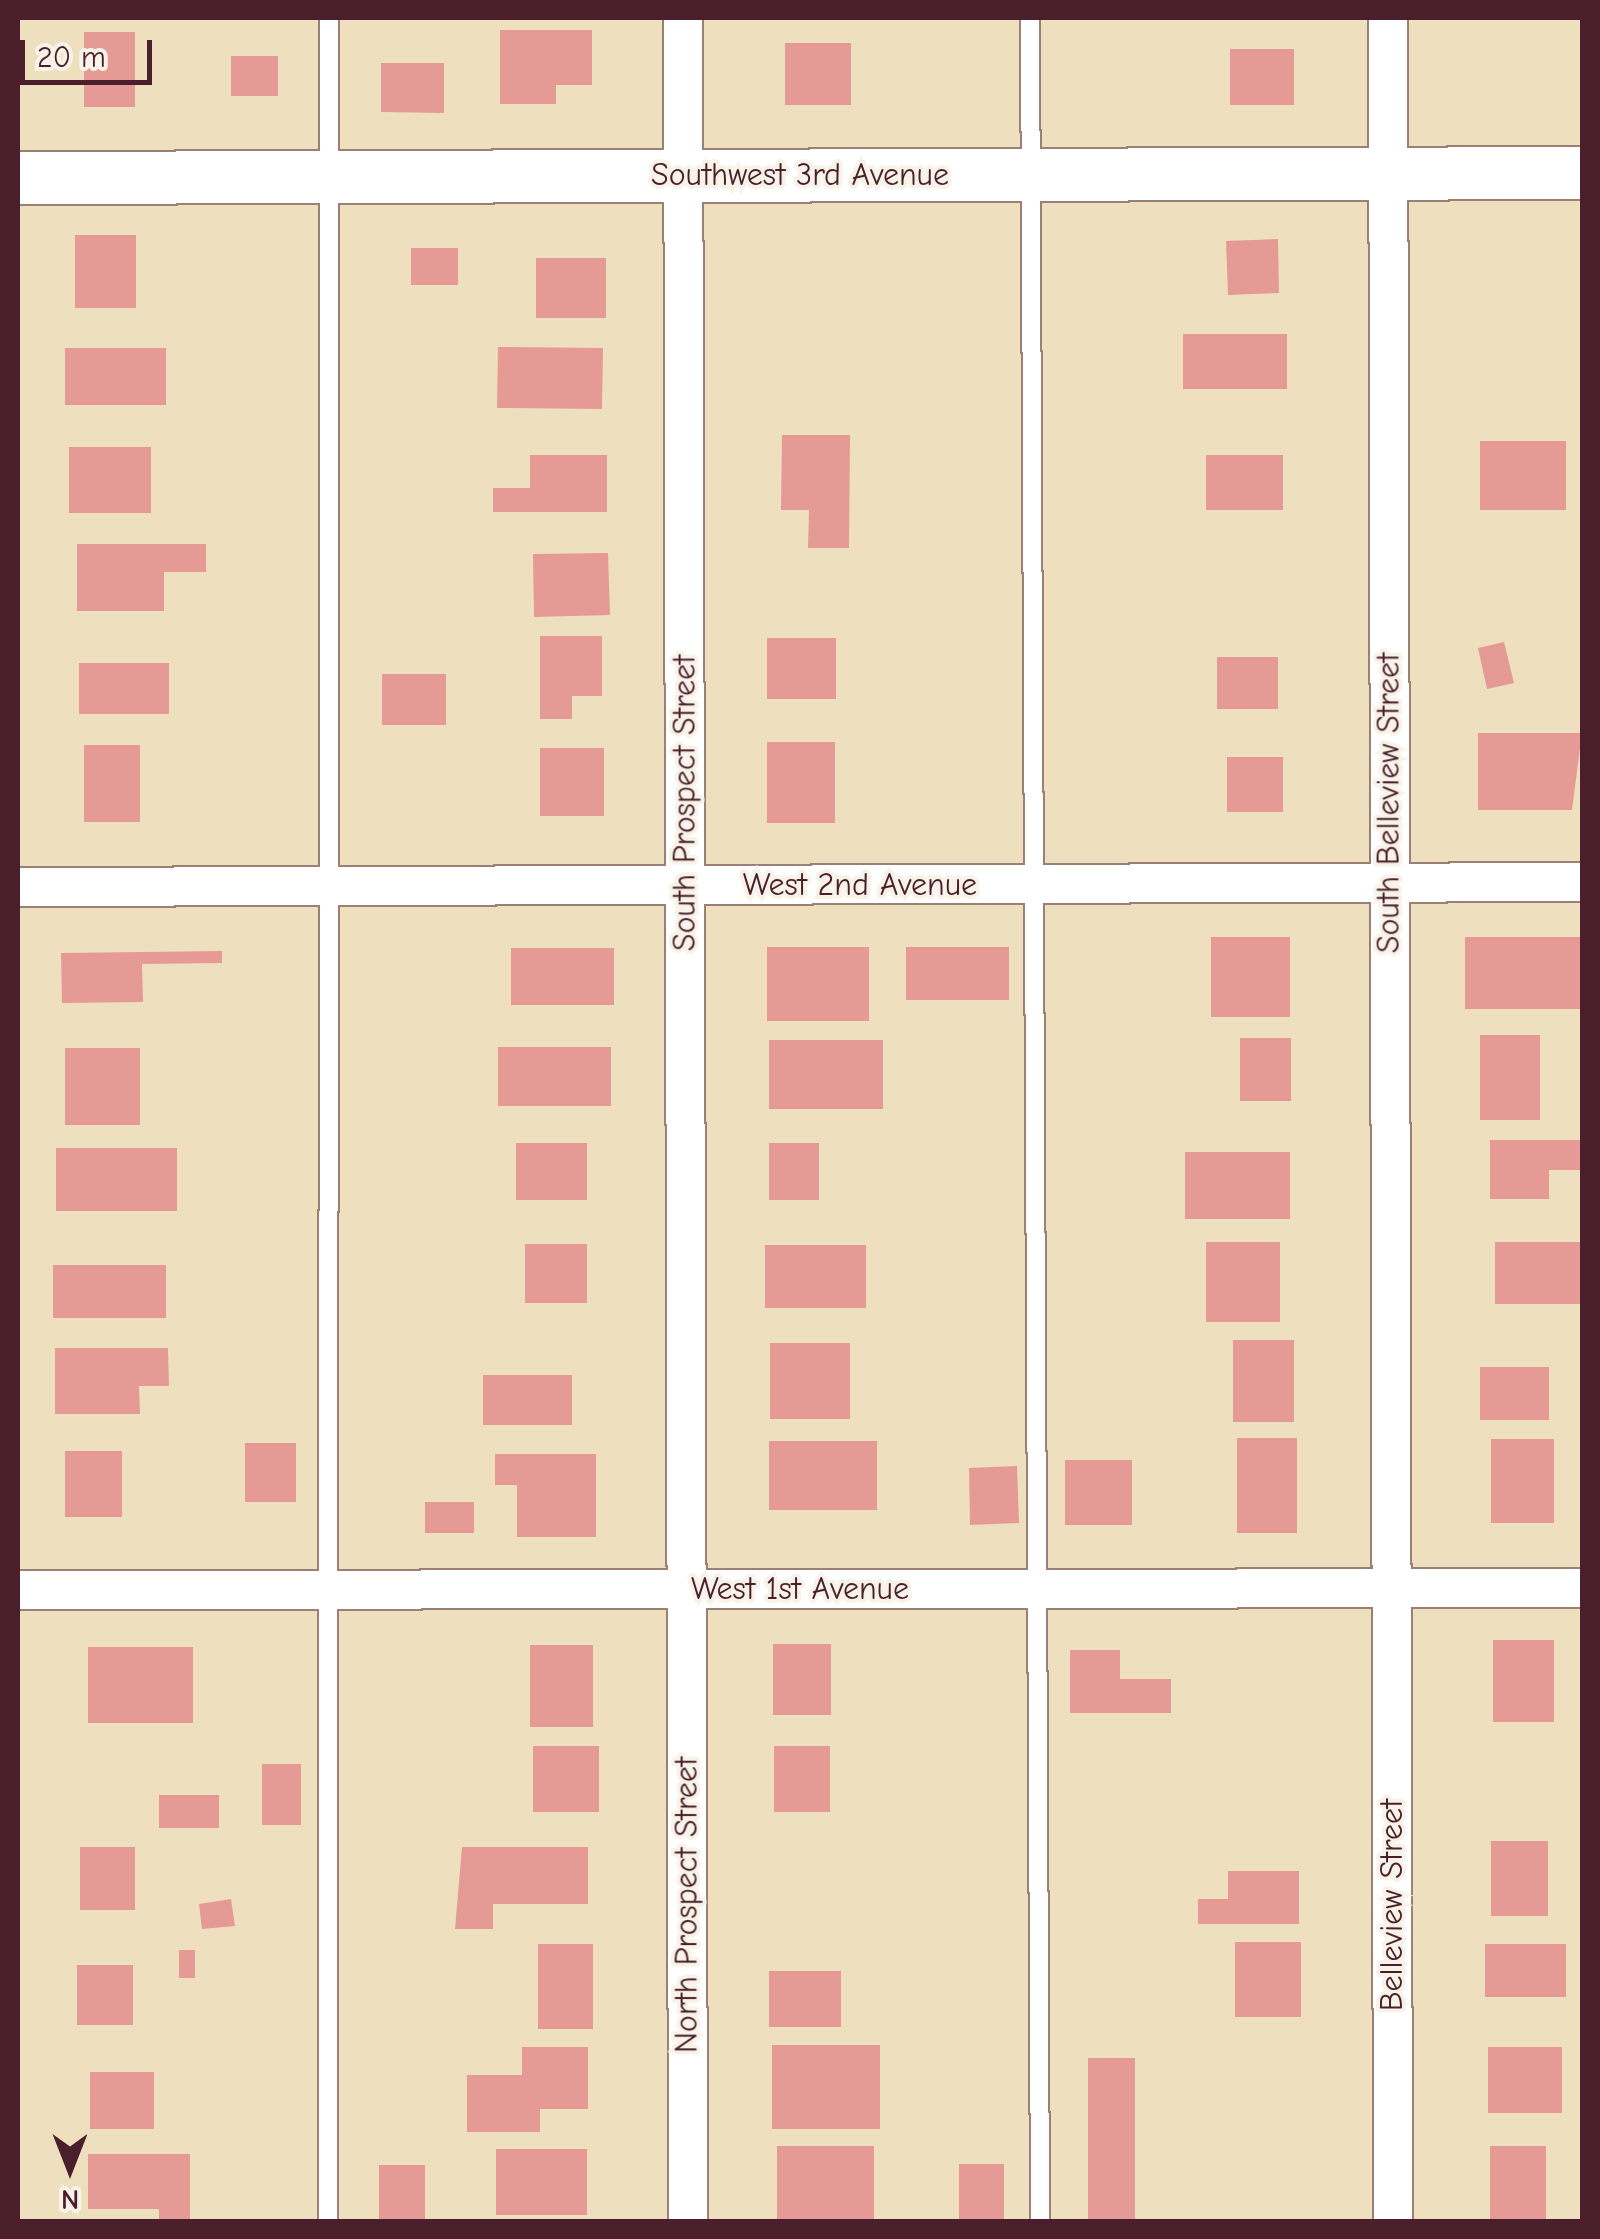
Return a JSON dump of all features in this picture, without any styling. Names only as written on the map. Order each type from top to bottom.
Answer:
[{"type":"main road","name":"Southwest 3rd Avenue","points":[[18,178],[1582,173]]},
{"type":"street","name":"South Prospect Street","points":[[683,18],[686,1590]]},
{"type":"street","name":"South Belleview Street","points":[[1388,18],[1391,1589]]},
{"type":"street","name":"West 2nd Avenue","points":[[18,888],[1582,882]]},
{"type":"street","name":"West 1st Avenue","points":[[18,1590],[1582,1588]]},
{"type":"street","name":"Belleview Street","points":[[1391,1589],[1394,2222]]},
{"type":"street","name":"North Prospect Street","points":[[686,1590],[688,2222]]},
{"type":"lane","points":[[328,2222],[333,1590],[329,18]]},
{"type":"lane","points":[[1030,18],[1032,884],[1042,1590],[1040,2222]]},
{"type":"building","points":[[500,30],[592,30],[592,85],[556,85],[556,104],[500,104]]},
{"type":"building","points":[[84,32],[135,32],[135,107],[84,107]]},
{"type":"building","points":[[785,43],[851,43],[851,105],[785,105]]},
{"type":"building","points":[[1230,49],[1294,49],[1294,105],[1230,105]]},
{"type":"building","points":[[231,56],[278,56],[278,96],[231,96]]},
{"type":"building","points":[[381,63],[444,63],[444,113],[381,112]]},
{"type":"building","points":[[75,235],[136,235],[136,308],[75,308]]},
{"type":"building","points":[[1278,239],[1279,293],[1228,295],[1226,241]]},
{"type":"building","points":[[411,248],[458,248],[458,285],[411,285]]},
{"type":"building","points":[[536,258],[606,258],[606,318],[536,318]]},
{"type":"building","points":[[1183,334],[1287,334],[1287,389],[1183,389]]},
{"type":"building","points":[[498,347],[603,348],[602,409],[497,408]]},
{"type":"building","points":[[65,348],[166,348],[166,405],[65,405]]},
{"type":"building","points":[[782,435],[850,435],[849,548],[808,548],[809,510],[781,510]]},
{"type":"building","points":[[1480,441],[1566,441],[1566,510],[1480,510]]},
{"type":"building","points":[[69,447],[151,447],[151,513],[69,513]]},
{"type":"building","points":[[530,455],[607,455],[607,512],[493,512],[493,488],[530,488]]},
{"type":"building","points":[[1206,455],[1283,455],[1283,510],[1206,510]]},
{"type":"building","points":[[77,544],[206,544],[206,572],[164,572],[164,611],[77,611]]},
{"type":"building","points":[[608,553],[610,615],[534,617],[533,554]]},
{"type":"building","points":[[540,636],[602,636],[602,696],[572,696],[572,719],[540,719]]},
{"type":"building","points":[[767,638],[836,638],[836,699],[767,699]]},
{"type":"building","points":[[1504,642],[1514,683],[1487,689],[1478,648]]},
{"type":"building","points":[[1217,657],[1278,657],[1278,709],[1217,709]]},
{"type":"building","points":[[79,663],[169,663],[169,714],[79,714]]},
{"type":"building","points":[[382,674],[446,674],[446,725],[382,725]]},
{"type":"building","points":[[1478,733],[1582,733],[1572,810],[1478,810]]},
{"type":"building","points":[[767,742],[835,742],[835,823],[767,823]]},
{"type":"building","points":[[84,745],[140,745],[140,822],[84,822]]},
{"type":"building","points":[[540,748],[604,748],[604,816],[540,816]]},
{"type":"building","points":[[1227,757],[1283,757],[1283,812],[1227,812]]},
{"type":"building","points":[[1211,937],[1290,937],[1290,1017],[1211,1017]]},
{"type":"building","points":[[1465,937],[1582,937],[1582,1009],[1465,1009]]},
{"type":"building","points":[[767,947],[869,947],[869,1021],[767,1021]]},
{"type":"building","points":[[906,947],[1009,947],[1009,1000],[906,1000]]},
{"type":"building","points":[[511,948],[614,948],[614,1005],[511,1005]]},
{"type":"building","points":[[222,951],[222,963],[142,964],[143,1002],[62,1003],[61,953]]},
{"type":"building","points":[[1480,1035],[1540,1035],[1540,1120],[1480,1120]]},
{"type":"building","points":[[1240,1038],[1291,1038],[1291,1101],[1240,1101]]},
{"type":"building","points":[[769,1040],[883,1040],[883,1109],[769,1109]]},
{"type":"building","points":[[498,1047],[611,1047],[611,1106],[498,1106]]},
{"type":"building","points":[[65,1048],[140,1048],[140,1125],[65,1125]]},
{"type":"building","points":[[1490,1140],[1582,1140],[1582,1170],[1549,1170],[1549,1199],[1490,1199]]},
{"type":"building","points":[[516,1143],[587,1143],[587,1200],[516,1200]]},
{"type":"building","points":[[769,1143],[819,1143],[819,1200],[769,1200]]},
{"type":"building","points":[[56,1148],[177,1148],[177,1211],[56,1211]]},
{"type":"building","points":[[1185,1152],[1290,1152],[1290,1219],[1185,1219]]},
{"type":"building","points":[[1206,1242],[1280,1242],[1280,1322],[1206,1322]]},
{"type":"building","points":[[1495,1242],[1582,1242],[1582,1304],[1495,1304]]},
{"type":"building","points":[[525,1244],[587,1244],[587,1303],[525,1303]]},
{"type":"building","points":[[765,1245],[866,1245],[866,1308],[765,1308]]},
{"type":"building","points":[[53,1265],[166,1265],[166,1318],[53,1318]]},
{"type":"building","points":[[1233,1340],[1294,1340],[1294,1422],[1233,1422]]},
{"type":"building","points":[[770,1343],[850,1343],[850,1419],[770,1419]]},
{"type":"building","points":[[55,1348],[168,1348],[169,1386],[139,1386],[140,1414],[55,1414]]},
{"type":"building","points":[[1480,1367],[1549,1367],[1549,1420],[1480,1420]]},
{"type":"building","points":[[483,1375],[572,1375],[572,1425],[483,1425]]},
{"type":"building","points":[[1237,1438],[1297,1438],[1297,1533],[1237,1533]]},
{"type":"building","points":[[1491,1439],[1554,1439],[1554,1523],[1491,1523]]},
{"type":"building","points":[[769,1441],[877,1441],[877,1510],[769,1510]]},
{"type":"building","points":[[245,1443],[296,1443],[296,1502],[245,1502]]},
{"type":"building","points":[[65,1451],[122,1451],[122,1517],[65,1517]]},
{"type":"building","points":[[495,1454],[596,1454],[596,1537],[517,1537],[517,1485],[495,1485]]},
{"type":"building","points":[[1065,1460],[1132,1460],[1132,1525],[1065,1525]]},
{"type":"building","points":[[1017,1466],[1019,1523],[970,1525],[969,1468]]},
{"type":"building","points":[[425,1502],[474,1502],[474,1533],[425,1533]]},
{"type":"building","points":[[1493,1640],[1554,1640],[1554,1722],[1493,1722]]},
{"type":"building","points":[[773,1644],[831,1644],[831,1715],[773,1715]]},
{"type":"building","points":[[530,1645],[593,1645],[593,1727],[530,1727]]},
{"type":"building","points":[[88,1647],[193,1647],[193,1723],[88,1723]]},
{"type":"building","points":[[1070,1650],[1120,1650],[1120,1679],[1171,1679],[1171,1713],[1070,1713]]},
{"type":"building","points":[[533,1746],[599,1746],[599,1812],[533,1812]]},
{"type":"building","points":[[774,1746],[830,1746],[830,1812],[774,1812]]},
{"type":"building","points":[[262,1764],[301,1764],[301,1825],[262,1825]]},
{"type":"building","points":[[159,1795],[219,1795],[219,1828],[159,1828]]},
{"type":"building","points":[[1491,1841],[1548,1841],[1548,1916],[1491,1916]]},
{"type":"building","points":[[80,1847],[135,1847],[135,1910],[80,1910]]},
{"type":"building","points":[[462,1847],[588,1847],[588,1904],[493,1904],[493,1929],[455,1929]]},
{"type":"building","points":[[1228,1871],[1299,1871],[1299,1924],[1198,1924],[1198,1899],[1228,1899]]},
{"type":"building","points":[[231,1899],[235,1926],[202,1929],[199,1904]]},
{"type":"building","points":[[1235,1942],[1301,1942],[1301,2017],[1235,2017]]},
{"type":"building","points":[[538,1944],[593,1944],[593,2029],[538,2029]]},
{"type":"building","points":[[1485,1944],[1566,1944],[1566,1997],[1485,1997]]},
{"type":"building","points":[[179,1950],[195,1950],[195,1978],[179,1978]]},
{"type":"building","points":[[77,1965],[133,1965],[133,2025],[77,2025]]},
{"type":"building","points":[[769,1971],[841,1971],[841,2027],[769,2027]]},
{"type":"building","points":[[772,2045],[880,2045],[880,2129],[772,2129]]},
{"type":"building","points":[[522,2047],[588,2047],[588,2109],[540,2109],[540,2132],[467,2132],[467,2075],[522,2075]]},
{"type":"building","points":[[1488,2047],[1562,2047],[1562,2113],[1488,2113]]},
{"type":"building","points":[[1088,2058],[1135,2058],[1135,2222],[1088,2222]]},
{"type":"building","points":[[90,2072],[154,2072],[154,2129],[90,2129]]},
{"type":"building","points":[[777,2146],[874,2146],[874,2222],[777,2222]]},
{"type":"building","points":[[1490,2146],[1546,2146],[1546,2222],[1490,2222]]},
{"type":"building","points":[[496,2149],[587,2149],[587,2215],[496,2215]]},
{"type":"building","points":[[88,2154],[190,2154],[190,2222],[159,2222],[159,2209],[88,2209]]},
{"type":"building","points":[[959,2164],[1004,2164],[1004,2222],[959,2222]]},
{"type":"building","points":[[379,2165],[425,2165],[425,2222],[379,2222]]}]
